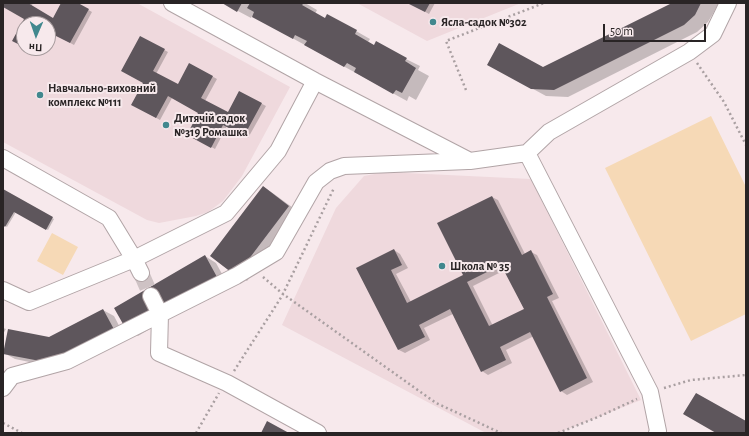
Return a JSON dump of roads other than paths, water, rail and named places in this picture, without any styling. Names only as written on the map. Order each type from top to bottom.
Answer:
[{"type":"lane","points":[[172,3],[314,81],[470,161]]},
{"type":"lane","points":[[3,388],[12,376],[67,361],[251,267],[276,252],[316,182],[330,171],[344,166],[470,161],[527,154],[549,132],[689,52],[713,34],[728,3]]},
{"type":"lane","points":[[3,290],[29,302],[134,259],[226,213],[278,151],[314,81]]},
{"type":"lane","points":[[527,154],[650,392],[659,432]]},
{"type":"lane","points":[[3,158],[109,218],[141,273]]},
{"type":"lane","points":[[151,296],[160,314],[158,353],[226,383],[318,433]]},
{"type":"tunnel","points":[[141,273],[151,296]]},
{"type":"place","name":"Ясла-садок №302","points":[[433,22]]},
{"type":"place","name":"Навчально-виховний комплекс №111","points":[[40,95]]},
{"type":"place","name":"Дитячій садок №319 Ромашка","points":[[166,125]]},
{"type":"place","name":"Школа № 35","points":[[442,266]]}]
